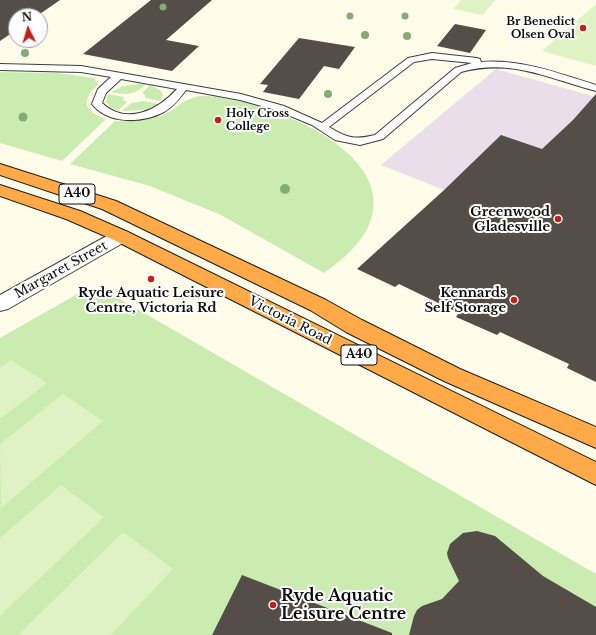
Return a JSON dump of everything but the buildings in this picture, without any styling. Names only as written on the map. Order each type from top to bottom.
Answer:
[{"type":"highway","name":"Victoria Road","points":[[0,169],[109,205],[318,305],[354,326],[452,375],[596,438]]},
{"type":"highway","name":"Victoria Road","points":[[0,190],[73,216],[121,236],[596,474]]},
{"type":"street","name":"Margaret Street","points":[[0,304],[121,236]]},
{"type":"lane","points":[[323,127],[407,63],[417,58],[439,56],[505,64],[526,68],[596,88]]},
{"type":"lane","points":[[0,67],[61,67],[120,75],[261,102],[299,115],[345,140],[360,142],[374,140],[458,70],[484,64],[505,64]]},
{"type":"lane","points":[[120,75],[101,91],[97,98],[96,104],[101,110],[110,114],[122,116],[142,115],[160,110],[184,87]]},
{"type":"shaded area","points":[[496,69],[596,97],[596,265],[432,201],[444,190],[381,165]]},
{"type":"green space","points":[[461,0],[495,0],[483,15],[453,9]]},
{"type":"green space","name":"Br Benedict Olsen Oval","points":[[596,4],[596,66],[542,51]]},
{"type":"green space","points":[[0,72],[58,73],[94,78],[98,84],[89,95],[87,105],[95,114],[106,119],[62,161],[0,143]]},
{"type":"green space","points":[[146,84],[138,91],[130,94],[111,92],[123,86]]},
{"type":"green space","points":[[150,85],[160,90],[163,94],[161,101],[145,98],[145,95],[142,93]]},
{"type":"green space","points":[[108,94],[124,97],[123,100],[127,102],[118,111],[106,102]]},
{"type":"green space","points":[[200,96],[247,103],[275,112],[302,123],[328,138],[350,155],[365,174],[373,195],[371,219],[360,240],[352,250],[324,273],[221,215],[150,186],[70,164],[115,121],[135,121],[154,118],[167,113],[190,99]]},
{"type":"green space","points":[[143,101],[158,104],[146,110],[122,111],[131,103]]},
{"type":"green space","points":[[106,291],[596,574],[596,635],[0,635],[0,338],[79,293]]},
{"type":"green space","points":[[11,360],[47,383],[0,419],[0,368]]},
{"type":"green space","points":[[63,394],[103,421],[1,508],[0,444]]},
{"type":"green space","points":[[61,485],[104,517],[0,616],[0,538]]},
{"type":"green space","points":[[123,532],[173,569],[111,635],[18,635]]},
{"type":"place","name":"Br Benedict Olsen Oval","points":[[583,28]]},
{"type":"place","name":"Holy Cross College","points":[[218,120]]},
{"type":"place","name":"Greenwood Gladesville","points":[[558,219]]},
{"type":"place","name":"Ryde Aquatic Leisure Centre, Victoria Rd","points":[[151,279]]},
{"type":"place","name":"Kennards Self Storage","points":[[514,300]]},
{"type":"place","name":"Ryde Aquatic Leisure Centre","points":[[273,605]]}]
